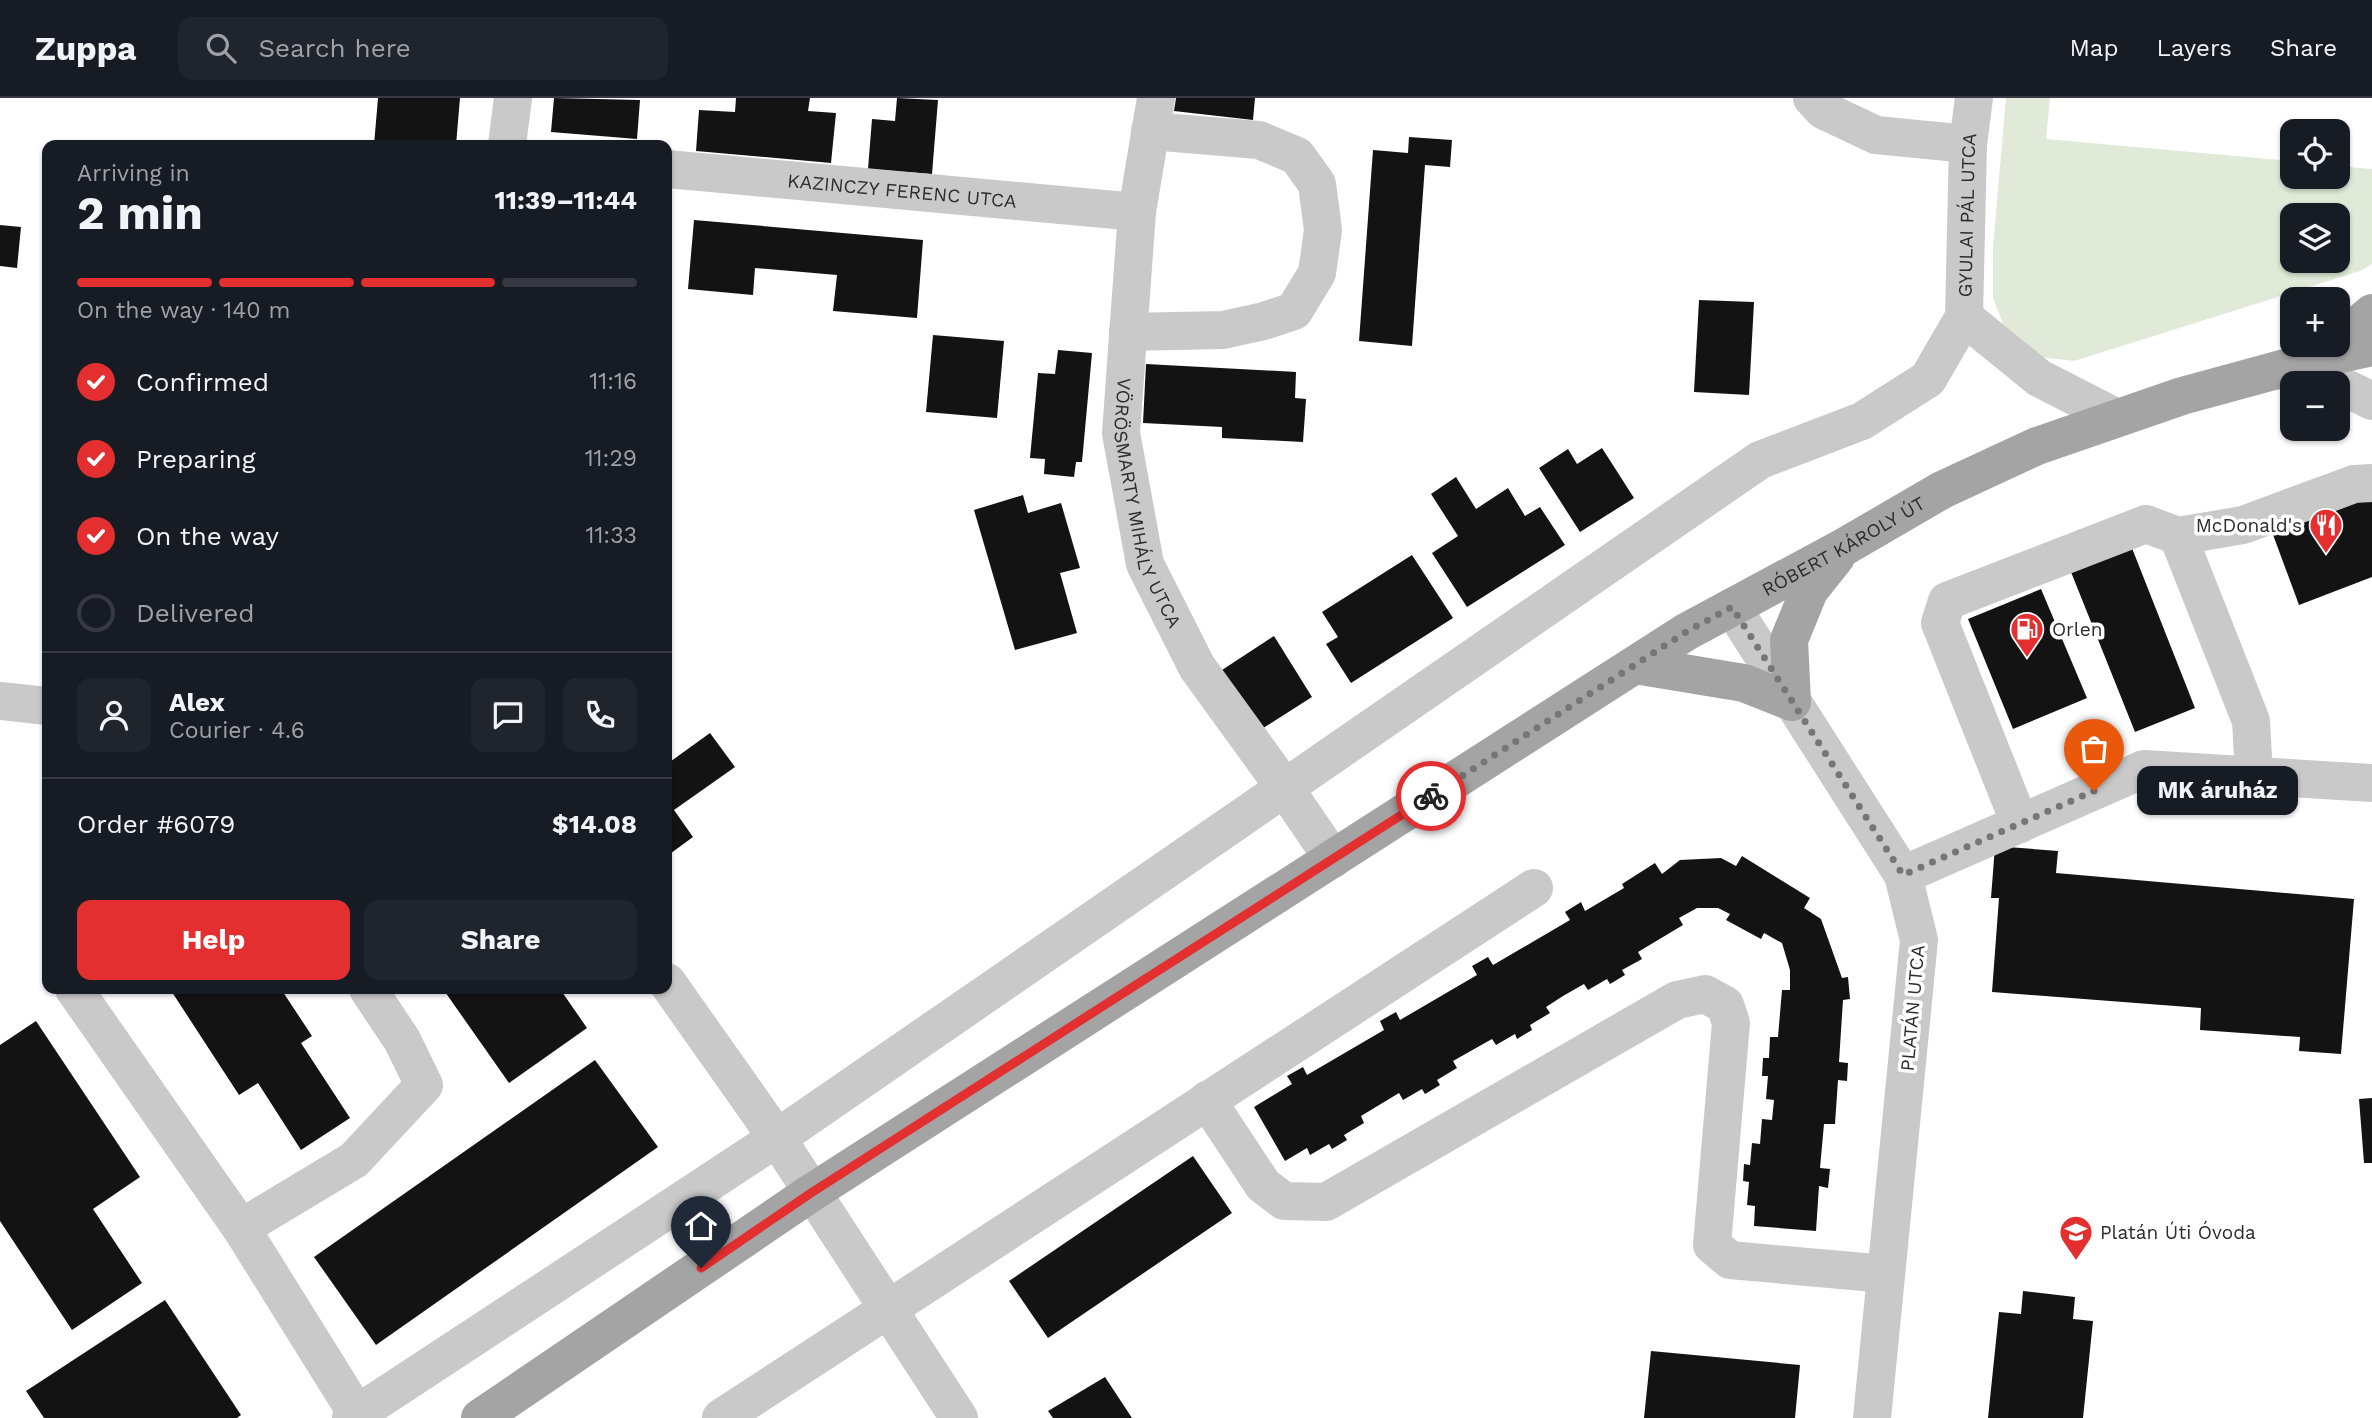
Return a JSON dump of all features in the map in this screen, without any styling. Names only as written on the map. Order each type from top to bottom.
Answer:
[{"type":"main road","points":[[2332,363],[2372,313]]},
{"type":"main road","name":"RÓBERT KÁROLY ÚT","points":[[480,1418],[811,1193],[1686,632],[1844,547],[1942,490],[2037,446],[2182,396],[2279,370],[2332,363],[2372,347]]},
{"type":"main road","points":[[1635,665],[1744,683],[1791,702],[1789,640],[1809,591],[1844,547]]},
{"type":"street","points":[[509,140],[513,98]]},
{"type":"street","points":[[1812,98],[1824,110],[1876,135],[1968,144]]},
{"type":"street","name":"GYULAI PÁL UTCA","points":[[1974,98],[1968,144],[1964,317],[2039,378],[2115,417]]},
{"type":"street","points":[[1128,332],[1223,330],[1294,311],[1317,272],[1323,230],[1317,184],[1297,156],[1259,140],[1153,115]]},
{"type":"street","name":"VÖRÖSMARTY MIHÁLY UTCA","points":[[1153,115],[1137,212],[1121,433],[1145,564],[1197,667],[1333,859]]},
{"type":"street","name":"KAZINCZY FERENC UTCA","points":[[672,169],[1137,212]]},
{"type":"street","points":[[77,994],[241,1228],[354,1416],[777,1138],[1760,460],[1861,421],[1928,379],[1964,317]]},
{"type":"street","points":[[2332,363],[2372,401]]},
{"type":"street","points":[[2020,824],[1940,623],[1947,601],[2146,524],[2178,537],[2243,525],[2354,484],[2372,483]]},
{"type":"street","points":[[2178,537],[2251,721],[2254,775]]},
{"type":"street","name":"PLATÁN UTCA","points":[[1732,607],[1903,875],[1919,940],[1872,1418]]},
{"type":"street","points":[[0,701],[42,705]]},
{"type":"street","points":[[1903,875],[2144,769],[2372,783]]},
{"type":"street","points":[[721,1418],[1534,888]]},
{"type":"street","points":[[672,989],[777,1138],[958,1418]]},
{"type":"street","points":[[241,1228],[354,1160],[424,1085],[402,1040],[371,994]]},
{"type":"street","points":[[1207,1100],[1263,1185],[1284,1201],[1326,1202],[1677,1000],[1705,994],[1725,1005],[1731,1023],[1712,1245],[1730,1260],[1886,1274]]},
{"type":"green space","points":[[2006,98],[2050,98],[2046,139],[2280,160],[2280,189],[2350,189],[2350,167],[2372,169],[2372,264],[2360,271],[2309,287],[2280,287],[2280,296],[2074,361],[2039,357],[2007,334],[1993,298],[1993,247]]},
{"type":"building","points":[[378,98],[460,98],[456,140],[374,140]]},
{"type":"building","points":[[554,98],[640,100],[637,139],[551,132]]},
{"type":"building","points":[[736,98],[810,98],[808,111],[836,113],[831,163],[696,151],[699,110],[735,112]]},
{"type":"building","points":[[897,98],[938,100],[932,174],[868,169],[872,119],[895,121]]},
{"type":"building","points":[[1176,98],[1255,98],[1253,120],[1174,111]]},
{"type":"building","points":[[1409,137],[1452,140],[1450,167],[1425,165],[1412,346],[1359,341],[1373,150],[1408,153]]},
{"type":"building","points":[[694,220],[923,240],[917,318],[833,311],[837,275],[755,268],[753,295],[688,289]]},
{"type":"building","points":[[0,225],[21,227],[17,268],[0,266]]},
{"type":"building","points":[[1699,300],[1754,302],[1749,395],[1694,392]]},
{"type":"building","points":[[933,335],[1004,341],[997,418],[926,412]]},
{"type":"building","points":[[1058,350],[1092,353],[1082,462],[1076,462],[1074,477],[1044,474],[1045,459],[1030,458],[1038,373],[1055,374]]},
{"type":"building","points":[[1146,364],[1296,372],[1295,398],[1306,399],[1303,442],[1222,438],[1222,427],[1143,423]]},
{"type":"building","points":[[1602,448],[1634,498],[1580,532],[1539,468],[1568,449],[1577,464]]},
{"type":"building","points":[[1456,477],[1476,509],[1508,488],[1525,516],[1540,507],[1565,545],[1467,607],[1432,553],[1458,536],[1431,494]]},
{"type":"building","points":[[1023,495],[1028,513],[1061,503],[1080,568],[1060,573],[1077,633],[1015,650],[974,510]]},
{"type":"building","name":"McDonald's","points":[[2372,495],[2372,577],[2299,605],[2272,532]]},
{"type":"building","points":[[2128,538],[2195,708],[2135,732],[2067,562]]},
{"type":"building","points":[[1412,555],[1453,618],[1351,683],[1326,644],[1338,637],[1322,612]]},
{"type":"building","name":"Orlen","points":[[2041,589],[2087,698],[2013,729],[1968,619]]},
{"type":"building","points":[[1274,636],[1312,697],[1260,730],[1222,670]]},
{"type":"building","points":[[710,733],[735,767],[674,810],[693,837],[672,852],[672,760]]},
{"type":"building","points":[[1995,846],[2058,851],[2056,873],[2354,899],[2341,1054],[2299,1051],[2300,1037],[2200,1030],[2201,1008],[1992,992],[1999,898],[1991,898]]},
{"type":"building","points":[[1742,856],[1810,898],[1804,908],[1821,919],[1842,978],[1848,977],[1850,999],[1843,1000],[1839,1062],[1848,1063],[1847,1081],[1838,1080],[1835,1124],[1824,1124],[1820,1168],[1830,1169],[1828,1188],[1819,1186],[1816,1231],[1754,1226],[1755,1206],[1747,1205],[1749,1182],[1743,1181],[1744,1164],[1750,1165],[1752,1143],[1760,1144],[1762,1119],[1772,1120],[1774,1100],[1766,1099],[1768,1076],[1762,1076],[1763,1058],[1769,1058],[1770,1037],[1778,1037],[1782,990],[1790,990],[1790,970],[1782,943],[1764,933],[1761,939],[1726,920],[1730,914],[1718,908],[1697,908],[1679,918],[1683,925],[1638,952],[1642,959],[1622,970],[1625,975],[1610,984],[1607,979],[1588,990],[1584,984],[1563,996],[1546,1007],[1550,1013],[1530,1025],[1532,1030],[1517,1039],[1515,1034],[1496,1045],[1492,1039],[1453,1061],[1457,1068],[1437,1080],[1440,1085],[1425,1094],[1422,1089],[1403,1100],[1399,1093],[1361,1116],[1364,1123],[1344,1135],[1347,1140],[1332,1149],[1329,1144],[1310,1155],[1307,1148],[1285,1161],[1254,1107],[1292,1084],[1287,1076],[1303,1067],[1307,1075],[1384,1030],[1380,1021],[1396,1012],[1400,1020],[1477,975],[1472,966],[1488,957],[1493,965],[1570,920],[1565,912],[1581,902],[1585,911],[1624,888],[1622,884],[1655,863],[1662,874],[1680,860],[1721,858],[1736,866]]},
{"type":"building","points":[[173,994],[284,994],[312,1036],[301,1043],[350,1118],[301,1150],[258,1083],[239,1095]]},
{"type":"building","points":[[447,994],[563,994],[587,1028],[509,1083]]},
{"type":"building","points":[[36,1021],[140,1177],[93,1209],[142,1283],[72,1330],[0,1221],[0,1045]]},
{"type":"building","points":[[595,1060],[658,1147],[376,1345],[314,1257]]},
{"type":"building","points":[[2372,1098],[2372,1163],[2364,1163],[2359,1099]]},
{"type":"building","points":[[1193,1156],[1232,1213],[1048,1338],[1009,1281]]},
{"type":"building","points":[[2023,1291],[2075,1297],[2073,1319],[2093,1321],[2083,1418],[1988,1418],[1999,1312],[2021,1314]]},
{"type":"building","points":[[165,1300],[241,1415],[237,1418],[44,1418],[26,1391]]},
{"type":"building","points":[[1651,1351],[1800,1365],[1795,1418],[1644,1418]]},
{"type":"building","points":[[1105,1377],[1132,1418],[1053,1418],[1048,1411]]},
{"type":"way so far","points":[[1431,796],[1686,632],[1732,607],[1903,875],[2094,791]]},
{"type":"place","name":"McDonald's","points":[[2326,555]]},
{"type":"place","name":"Orlen","points":[[2027,659]]},
{"type":"place","name":"MK áruház","points":[[2094,791]]},
{"type":"place","name":"Platán Úti Óvoda","points":[[2076,1262]]},
{"type":"route","points":[[701,1268],[811,1193],[1431,796]]}]
